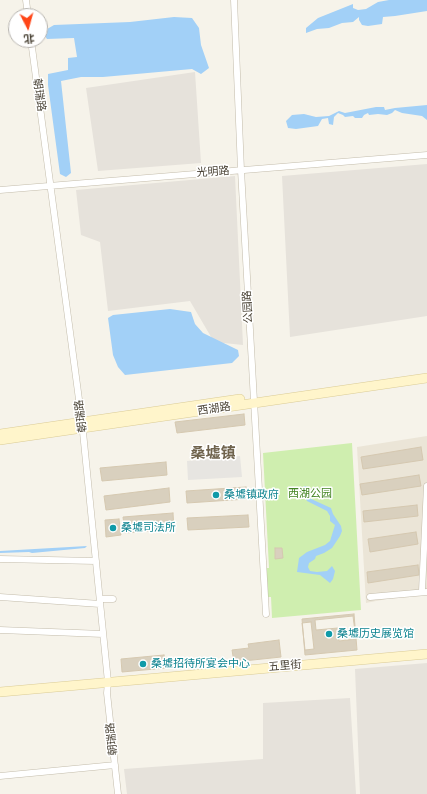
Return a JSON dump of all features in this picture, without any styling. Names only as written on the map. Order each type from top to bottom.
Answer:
[{"type":"main road","name":"西湖路","points":[[0,434],[82,425],[254,400],[427,372]]},
{"type":"main road","name":"西湖路","points":[[254,400],[427,378]]},
{"type":"main road","name":"西湖路","points":[[0,440],[82,425]]},
{"type":"main road","name":"五里街","points":[[0,692],[427,654]]},
{"type":"street","name":"公园路","points":[[234,0],[241,170],[266,614]]},
{"type":"street","name":"朝瑞路","points":[[32,48],[82,425],[118,794]]},
{"type":"street","name":"光明路","points":[[0,190],[427,155]]},
{"type":"street","points":[[370,597],[424,592],[427,486]]},
{"type":"street","points":[[0,559],[96,561]]},
{"type":"street","points":[[0,597],[100,602],[113,599]]},
{"type":"street","points":[[0,630],[103,634]]},
{"type":"street","points":[[0,776],[115,765]]},
{"type":"shaded area","points":[[195,72],[201,163],[98,171],[86,88]]},
{"type":"shaded area","points":[[427,164],[427,316],[290,337],[282,176]]},
{"type":"shaded area","points":[[235,176],[243,345],[214,342],[190,301],[108,311],[100,242],[81,235],[76,190]]},
{"type":"shaded area","points":[[427,436],[427,591],[366,603],[357,447]]},
{"type":"shaded area","points":[[240,456],[242,477],[188,480],[187,461]]},
{"type":"shaded area","points":[[427,663],[427,794],[360,794],[355,669]]},
{"type":"shaded area","points":[[350,698],[356,794],[127,794],[124,769],[263,759],[263,703]]},
{"type":"green space","name":"西湖公园","points":[[352,443],[361,610],[272,618],[271,597],[267,597],[266,568],[269,568],[263,453]]},
{"type":"water","points":[[389,0],[427,0],[427,11],[383,17],[382,24],[368,26],[362,25],[359,17],[353,22],[342,23],[329,28],[317,29],[306,33],[306,28],[318,18],[353,4],[353,8],[358,10],[366,9],[378,2]]},
{"type":"water","points":[[174,17],[192,18],[199,28],[201,45],[209,68],[201,74],[192,69],[103,77],[81,77],[61,81],[71,173],[66,177],[60,174],[48,85],[48,74],[68,70],[68,58],[77,57],[74,38],[48,39],[48,28],[54,25],[130,22]]},
{"type":"water","points":[[427,105],[427,120],[422,116],[402,113],[395,110],[387,115],[369,115],[368,113],[362,118],[355,118],[353,116],[345,117],[338,113],[334,117],[333,125],[329,124],[328,118],[322,119],[318,126],[296,129],[288,128],[286,121],[292,115],[304,114],[316,117],[329,116],[339,111],[345,113],[376,107],[384,107],[385,110]]},
{"type":"water","points":[[170,309],[191,312],[195,324],[203,333],[238,350],[239,356],[232,363],[125,375],[118,367],[113,355],[108,318],[113,315]]},
{"type":"water","points":[[304,486],[309,487],[312,493],[306,494],[309,498],[331,508],[341,526],[342,531],[340,536],[332,548],[316,556],[315,559],[309,563],[308,567],[310,571],[317,572],[327,571],[332,566],[335,571],[333,579],[330,583],[320,575],[297,572],[299,558],[307,552],[325,545],[330,541],[335,525],[330,521],[330,516],[327,511],[307,501],[303,491]]},
{"type":"water","points":[[87,546],[85,548],[32,553],[0,553],[0,551]]},
{"type":"building","points":[[244,414],[245,425],[177,433],[175,422]]},
{"type":"building","points":[[421,447],[423,460],[363,469],[361,457]]},
{"type":"building","points":[[166,462],[167,475],[102,481],[100,468]]},
{"type":"building","points":[[419,475],[421,486],[362,495],[360,484]]},
{"type":"building","name":"桑墟镇政府","points":[[246,487],[247,499],[187,503],[186,491]]},
{"type":"building","points":[[169,488],[170,502],[106,510],[104,496]]},
{"type":"building","points":[[417,505],[418,516],[364,522],[363,511]]},
{"type":"building","points":[[173,513],[174,529],[125,533],[123,517]]},
{"type":"building","points":[[248,515],[249,527],[188,530],[187,518]]},
{"type":"building","name":"桑墟司法所","points":[[119,519],[121,535],[106,537],[105,520]]},
{"type":"building","points":[[416,532],[418,544],[370,552],[368,539]]},
{"type":"building","points":[[275,548],[282,548],[283,558],[275,559]]},
{"type":"building","points":[[418,565],[419,575],[368,583],[367,572]]},
{"type":"building","name":"桑墟历史展览馆","points":[[354,614],[357,650],[305,655],[302,619]]},
{"type":"building","points":[[353,616],[356,639],[339,641],[338,628],[316,630],[315,620]]},
{"type":"building","points":[[311,622],[314,649],[305,650],[302,623]]},
{"type":"building","points":[[279,640],[281,657],[234,662],[232,650],[249,648],[248,644]]},
{"type":"building","name":"桑墟招待所宴会中心","points":[[164,655],[166,668],[122,672],[121,659]]},
{"type":"place","name":"桑墟镇政府","points":[[216,495]]},
{"type":"place","name":"桑墟司法所","points":[[113,528]]},
{"type":"place","name":"桑墟历史展览馆","points":[[329,634]]},
{"type":"place","name":"桑墟招待所宴会中心","points":[[143,664]]},
{"type":"district","name":"桑墟镇","points":[[213,454]]}]
